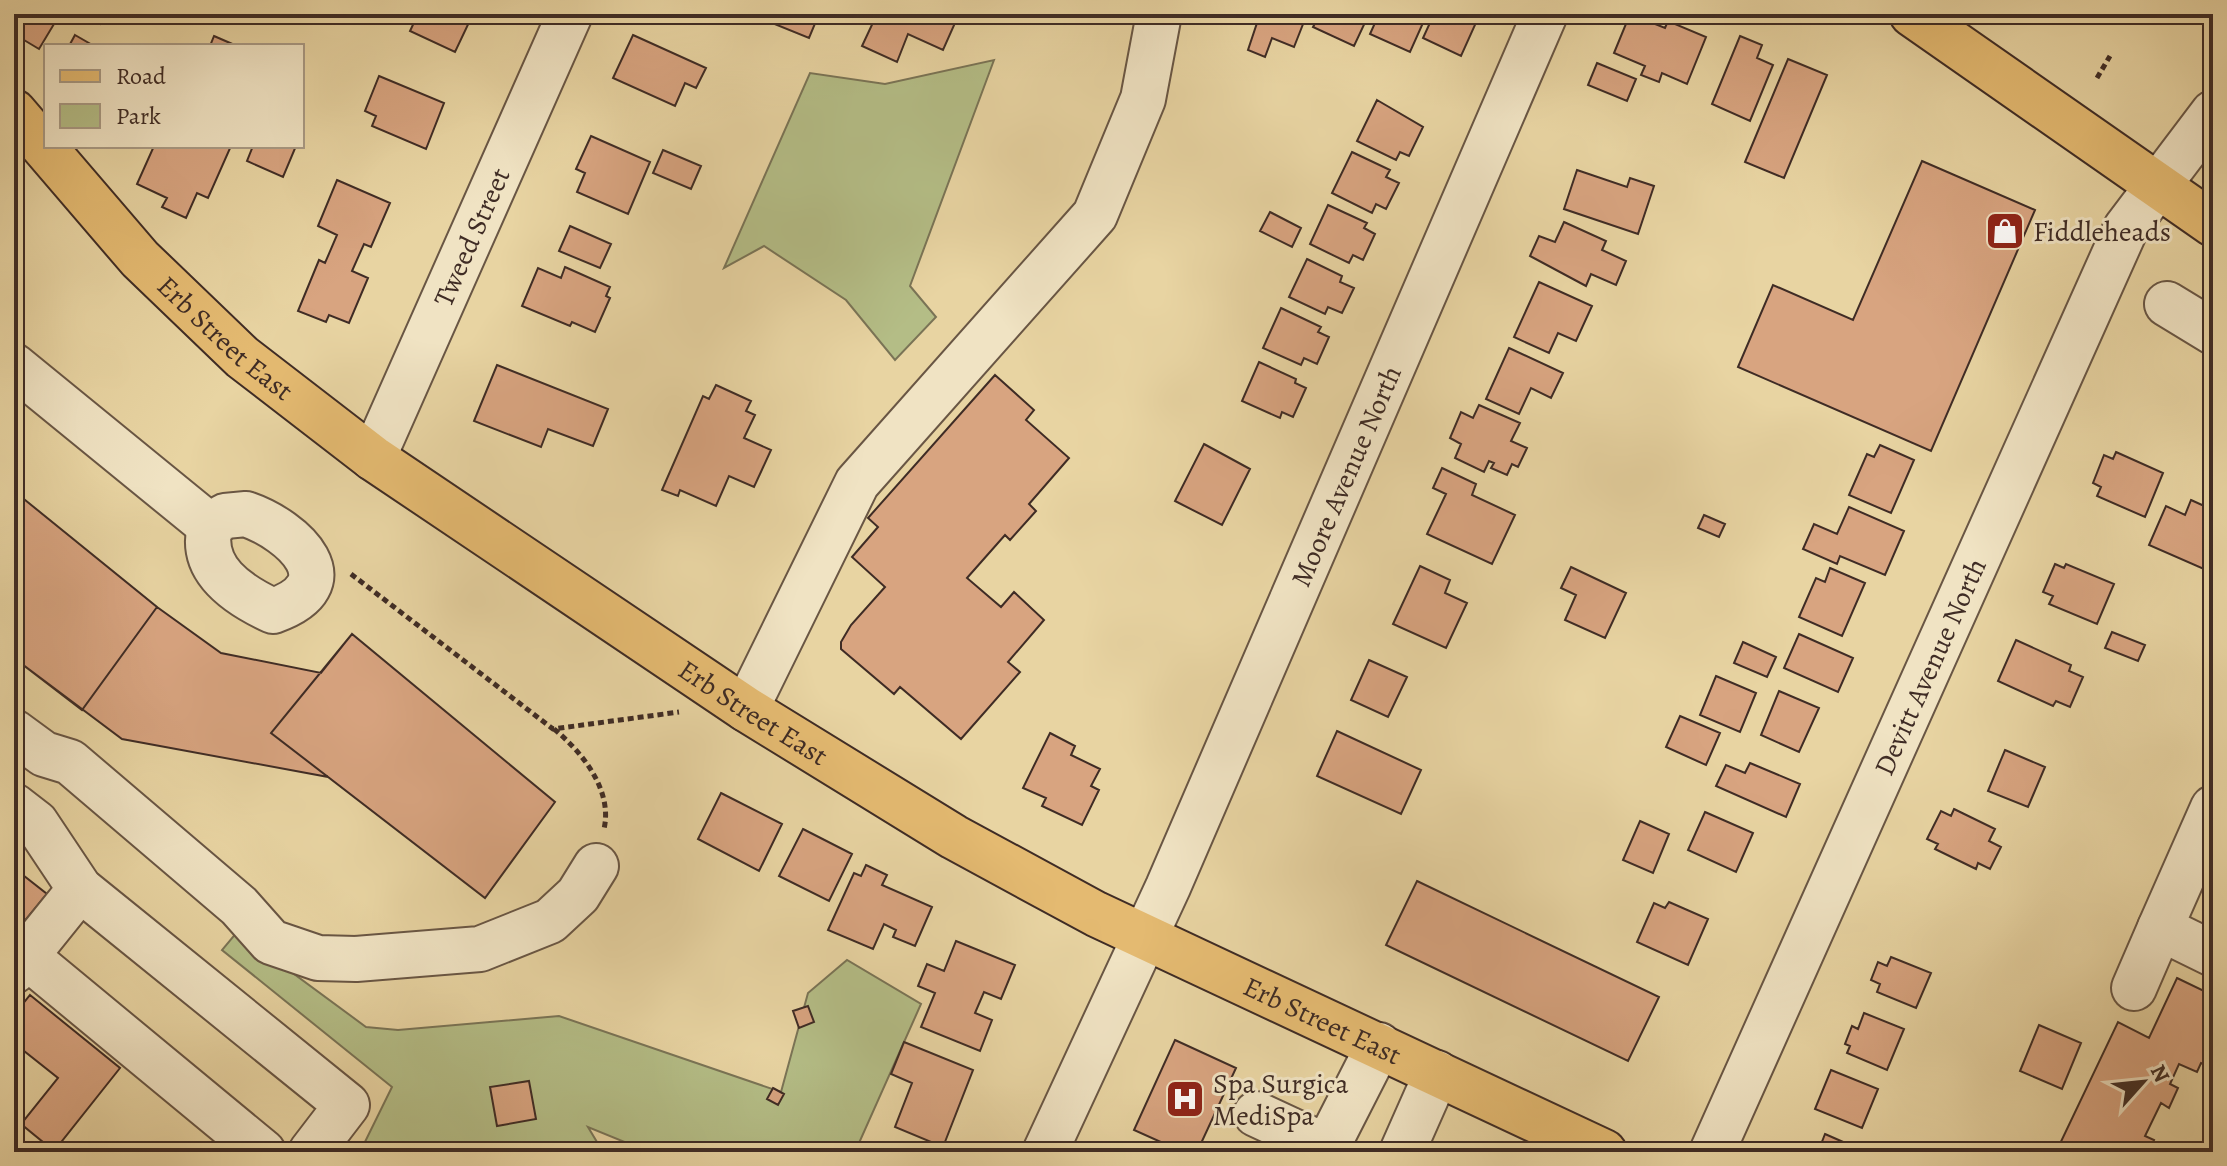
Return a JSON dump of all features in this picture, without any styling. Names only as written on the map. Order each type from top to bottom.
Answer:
[{"type":"main road","points":[[1912,14],[2213,224]]},
{"type":"main road","name":"Erb Street East","points":[[14,112],[44,147]]},
{"type":"main road","name":"Erb Street East","points":[[45,148],[140,259],[242,357],[373,458],[746,709],[954,837],[1143,936],[1604,1152]]},
{"type":"street","name":"Tweed Street","points":[[373,458],[570,14]]},
{"type":"street","points":[[746,709],[857,483],[1095,215],[1143,99],[1159,14]]},
{"type":"street","name":"Moore Avenue North","points":[[1045,1152],[1174,872],[1545,14]]},
{"type":"street","name":"Devitt Avenue North","points":[[1712,1152],[2126,228],[2213,113]]},
{"type":"street","points":[[2167,304],[2213,332]]},
{"type":"street","points":[[14,366],[210,526]]},
{"type":"street","points":[[14,732],[44,754],[70,762],[239,906],[271,942],[318,958],[356,959],[480,949],[550,921],[578,895],[596,866]]},
{"type":"street","points":[[14,806],[36,823],[80,889],[347,1105],[311,1152]]},
{"type":"street","points":[[2134,988],[2213,808]]},
{"type":"street","points":[[80,889],[20,963],[263,1152]]},
{"type":"street","points":[[2160,928],[2213,954]]},
{"type":"street","points":[[1256,1114],[1327,1147],[1379,1045]]},
{"type":"street","points":[[1402,1152],[1437,1073]]},
{"type":"path","points":[[2097,78],[2110,56]]},
{"type":"path","points":[[339,564],[576,747],[598,781],[606,819],[596,866]]},
{"type":"path","points":[[553,729],[689,710]]},
{"type":"green space","points":[[994,60],[910,286],[936,317],[895,360],[846,300],[764,246],[724,268],[810,73],[885,84]]},
{"type":"green space","points":[[237,932],[366,1027],[398,1030],[559,1016],[781,1092],[808,993],[847,960],[921,1004],[855,1152],[649,1152],[588,1127],[603,1152],[360,1152],[392,1087],[222,950]]},
{"type":"building","points":[[15,14],[60,14],[39,49],[14,34]]},
{"type":"building","points":[[83,14],[106,14],[100,24]]},
{"type":"building","points":[[418,14],[473,14],[455,52],[410,31]]},
{"type":"building","points":[[776,14],[819,14],[809,38],[772,23]]},
{"type":"building","points":[[877,14],[959,14],[943,50],[908,34],[897,62],[862,46]]},
{"type":"building","points":[[1260,14],[1307,14],[1294,47],[1272,38],[1265,57],[1248,50]]},
{"type":"building","points":[[1320,14],[1369,14],[1354,46],[1313,27]]},
{"type":"building","points":[[1379,14],[1427,14],[1410,52],[1370,34]]},
{"type":"building","points":[[1434,14],[1479,16],[1461,56],[1423,38]]},
{"type":"building","points":[[1630,14],[1665,28],[1668,21],[1706,37],[1687,84],[1662,73],[1659,82],[1641,75],[1645,66],[1614,53]]},
{"type":"building","points":[[75,35],[91,44],[70,44]]},
{"type":"building","points":[[633,35],[706,68],[696,88],[685,83],[675,106],[613,78]]},
{"type":"building","points":[[214,36],[232,44],[211,44]]},
{"type":"building","points":[[1740,36],[1762,45],[1757,58],[1773,65],[1750,121],[1712,104]]},
{"type":"building","points":[[1788,59],[1827,75],[1784,178],[1745,162]]},
{"type":"building","points":[[1597,63],[1636,79],[1627,101],[1588,85]]},
{"type":"building","points":[[379,76],[444,103],[426,149],[372,126],[376,116],[365,111]]},
{"type":"building","points":[[1377,100],[1423,127],[1409,156],[1400,152],[1396,160],[1357,141]]},
{"type":"building","points":[[591,136],[650,162],[628,214],[577,192],[585,173],[576,169]]},
{"type":"building","points":[[153,148],[230,148],[208,198],[197,193],[186,218],[162,207],[167,198],[137,184]]},
{"type":"building","points":[[252,148],[295,148],[283,177],[247,161]]},
{"type":"building","points":[[663,150],[701,166],[691,189],[653,173]]},
{"type":"building","points":[[1352,152],[1390,170],[1386,177],[1399,183],[1386,209],[1376,204],[1372,213],[1332,193]]},
{"type":"building","points":[[1922,161],[2035,210],[1931,451],[1738,367],[1773,285],[1853,320]]},
{"type":"building","points":[[1577,170],[1627,187],[1630,178],[1654,186],[1638,234],[1564,209]]},
{"type":"building","points":[[337,180],[390,203],[371,247],[364,244],[352,271],[368,278],[349,323],[329,315],[326,322],[298,311],[319,260],[325,263],[337,235],[318,226]]},
{"type":"building","points":[[1328,205],[1367,223],[1364,228],[1375,234],[1363,260],[1353,255],[1349,263],[1310,244]]},
{"type":"building","points":[[1270,212],[1301,228],[1292,247],[1260,231]]},
{"type":"building","points":[[1564,222],[1606,241],[1602,250],[1626,261],[1616,285],[1591,274],[1586,286],[1530,256],[1539,236],[1555,242]]},
{"type":"building","points":[[570,226],[611,244],[600,268],[559,251]]},
{"type":"building","points":[[1307,259],[1342,276],[1340,282],[1354,288],[1342,313],[1328,307],[1325,314],[1289,297]]},
{"type":"building","points":[[565,267],[610,287],[606,296],[610,298],[595,332],[572,322],[570,326],[522,306],[538,268],[561,278]]},
{"type":"building","points":[[1539,282],[1592,306],[1576,341],[1558,333],[1549,353],[1514,337]]},
{"type":"building","points":[[1281,308],[1321,327],[1318,332],[1329,337],[1317,364],[1304,358],[1301,365],[1263,348]]},
{"type":"building","points":[[1509,348],[1563,373],[1551,398],[1531,388],[1519,414],[1486,399]]},
{"type":"building","points":[[1259,362],[1296,379],[1295,383],[1306,388],[1293,417],[1282,412],[1280,418],[1242,401]]},
{"type":"building","points":[[497,365],[608,409],[593,446],[548,429],[541,447],[474,421]]},
{"type":"building","points":[[995,375],[1034,410],[1026,420],[1069,458],[1029,504],[1036,511],[1010,540],[1005,535],[967,578],[1001,607],[1014,592],[1044,620],[1008,662],[1020,672],[961,739],[900,687],[894,694],[841,649],[841,642],[851,625],[885,587],[852,557],[878,527],[868,518]]},
{"type":"building","points":[[716,385],[751,401],[746,411],[755,415],[744,438],[771,450],[754,487],[729,476],[716,506],[680,490],[678,496],[662,490],[703,396],[709,399]]},
{"type":"building","points":[[1479,405],[1520,423],[1511,441],[1527,448],[1518,467],[1512,464],[1507,475],[1491,468],[1494,463],[1489,461],[1484,472],[1455,458],[1461,444],[1450,438],[1461,412],[1473,418]]},
{"type":"building","points":[[1204,444],[1250,469],[1222,525],[1175,501]]},
{"type":"building","points":[[1880,445],[1914,460],[1891,513],[1849,495],[1867,454],[1874,457]]},
{"type":"building","points":[[2116,452],[2163,473],[2145,517],[2097,496],[2101,487],[2093,483],[2104,455],[2113,459]]},
{"type":"building","points":[[1442,468],[1476,484],[1472,495],[1515,515],[1492,564],[1427,534],[1446,494],[1433,488]]},
{"type":"building","points":[[14,491],[157,607],[221,653],[321,673],[352,634],[555,802],[485,898],[328,777],[122,739],[14,658]]},
{"type":"building","points":[[14,491],[157,607],[82,710],[14,658]]},
{"type":"building","points":[[2191,500],[2213,510],[2213,573],[2149,545],[2166,506],[2185,515]]},
{"type":"building","points":[[1849,507],[1904,531],[1885,575],[1840,556],[1837,564],[1803,549],[1814,524],[1837,534]]},
{"type":"building","points":[[1704,515],[1725,524],[1719,537],[1698,528]]},
{"type":"building","points":[[2055,564],[2064,568],[2066,564],[2114,584],[2097,624],[2049,604],[2053,596],[2043,592]]},
{"type":"building","points":[[1420,566],[1450,580],[1445,593],[1467,603],[1446,648],[1393,624]]},
{"type":"building","points":[[1571,567],[1626,593],[1605,638],[1565,620],[1576,595],[1561,588]]},
{"type":"building","points":[[1830,568],[1865,583],[1842,636],[1799,617],[1816,578],[1825,582]]},
{"type":"building","points":[[2112,632],[2145,645],[2138,661],[2105,648]]},
{"type":"building","points":[[352,634],[555,802],[485,898],[271,733]]},
{"type":"building","points":[[1799,634],[1853,658],[1838,692],[1784,668]]},
{"type":"building","points":[[2016,640],[2071,665],[2069,671],[2083,677],[2070,707],[2056,701],[2053,706],[1998,681]]},
{"type":"building","points":[[1743,642],[1776,657],[1767,677],[1734,663]]},
{"type":"building","points":[[1369,660],[1407,677],[1388,717],[1351,700]]},
{"type":"building","points":[[1716,676],[1756,693],[1740,732],[1700,715]]},
{"type":"building","points":[[1779,691],[1819,708],[1799,752],[1761,735]]},
{"type":"building","points":[[1680,716],[1720,733],[1706,765],[1666,747]]},
{"type":"building","points":[[1337,731],[1421,770],[1401,814],[1317,776]]},
{"type":"building","points":[[1050,733],[1075,746],[1071,755],[1100,769],[1091,786],[1099,790],[1082,825],[1042,806],[1046,798],[1023,788]]},
{"type":"building","points":[[2005,750],[2045,767],[2028,807],[1988,791]]},
{"type":"building","points":[[1750,763],[1800,784],[1786,817],[1716,786],[1726,765],[1745,773]]},
{"type":"building","points":[[721,793],[782,824],[759,871],[698,839]]},
{"type":"building","points":[[1954,809],[1995,829],[1989,841],[2001,847],[1990,869],[1978,863],[1976,869],[1935,849],[1938,844],[1927,839],[1941,811],[1951,816]]},
{"type":"building","points":[[1705,812],[1753,833],[1736,872],[1688,850]]},
{"type":"building","points":[[1640,821],[1669,834],[1653,873],[1623,860]]},
{"type":"building","points":[[803,829],[852,854],[829,901],[779,876]]},
{"type":"building","points":[[866,865],[887,875],[882,885],[932,907],[915,946],[893,937],[896,930],[884,924],[873,949],[828,930],[854,873],[861,876]]},
{"type":"building","points":[[14,868],[47,894],[14,934]]},
{"type":"building","points":[[1417,881],[1659,997],[1628,1061],[1386,945]]},
{"type":"building","points":[[1669,902],[1708,919],[1688,965],[1637,942],[1654,903],[1665,908]]},
{"type":"building","points":[[956,941],[1015,965],[1001,999],[984,992],[975,1013],[992,1020],[980,1051],[921,1027],[935,993],[918,986],[927,964],[944,971]]},
{"type":"building","points":[[1891,957],[1931,973],[1916,1008],[1877,992],[1880,984],[1871,980],[1878,962],[1887,966]]},
{"type":"building","points":[[2177,978],[2210,994],[2213,988],[2213,1068],[2201,1063],[2197,1072],[2179,1064],[2170,1084],[2178,1088],[2169,1108],[2161,1103],[2145,1136],[2154,1140],[2148,1152],[2056,1152],[2118,1022],[2149,1038]]},
{"type":"building","points":[[30,995],[120,1068],[54,1151],[21,1124],[58,1078],[14,1043],[14,1015]]},
{"type":"building","points":[[808,1006],[814,1022],[799,1028],[793,1011]]},
{"type":"building","points":[[1864,1013],[1904,1029],[1887,1070],[1847,1053],[1850,1046],[1845,1044],[1852,1026],[1858,1029]]},
{"type":"building","points":[[2039,1025],[2081,1043],[2062,1089],[2020,1071]]},
{"type":"building","name":"Spa Surgica MediSpa","points":[[1175,1040],[1236,1068],[1197,1152],[1183,1152],[1134,1130]]},
{"type":"building","points":[[904,1042],[973,1070],[943,1147],[895,1127],[912,1083],[891,1074]]},
{"type":"building","points":[[1831,1070],[1878,1089],[1862,1128],[1815,1109]]},
{"type":"building","points":[[529,1081],[536,1119],[497,1126],[490,1087]]},
{"type":"building","points":[[773,1088],[784,1094],[778,1105],[767,1099]]},
{"type":"building","points":[[1825,1134],[1866,1152],[1818,1152]]},
{"type":"place","name":"Fiddleheads","points":[[2005,231]]},
{"type":"place","name":"Spa Surgica MediSpa","points":[[1185,1099]]}]
